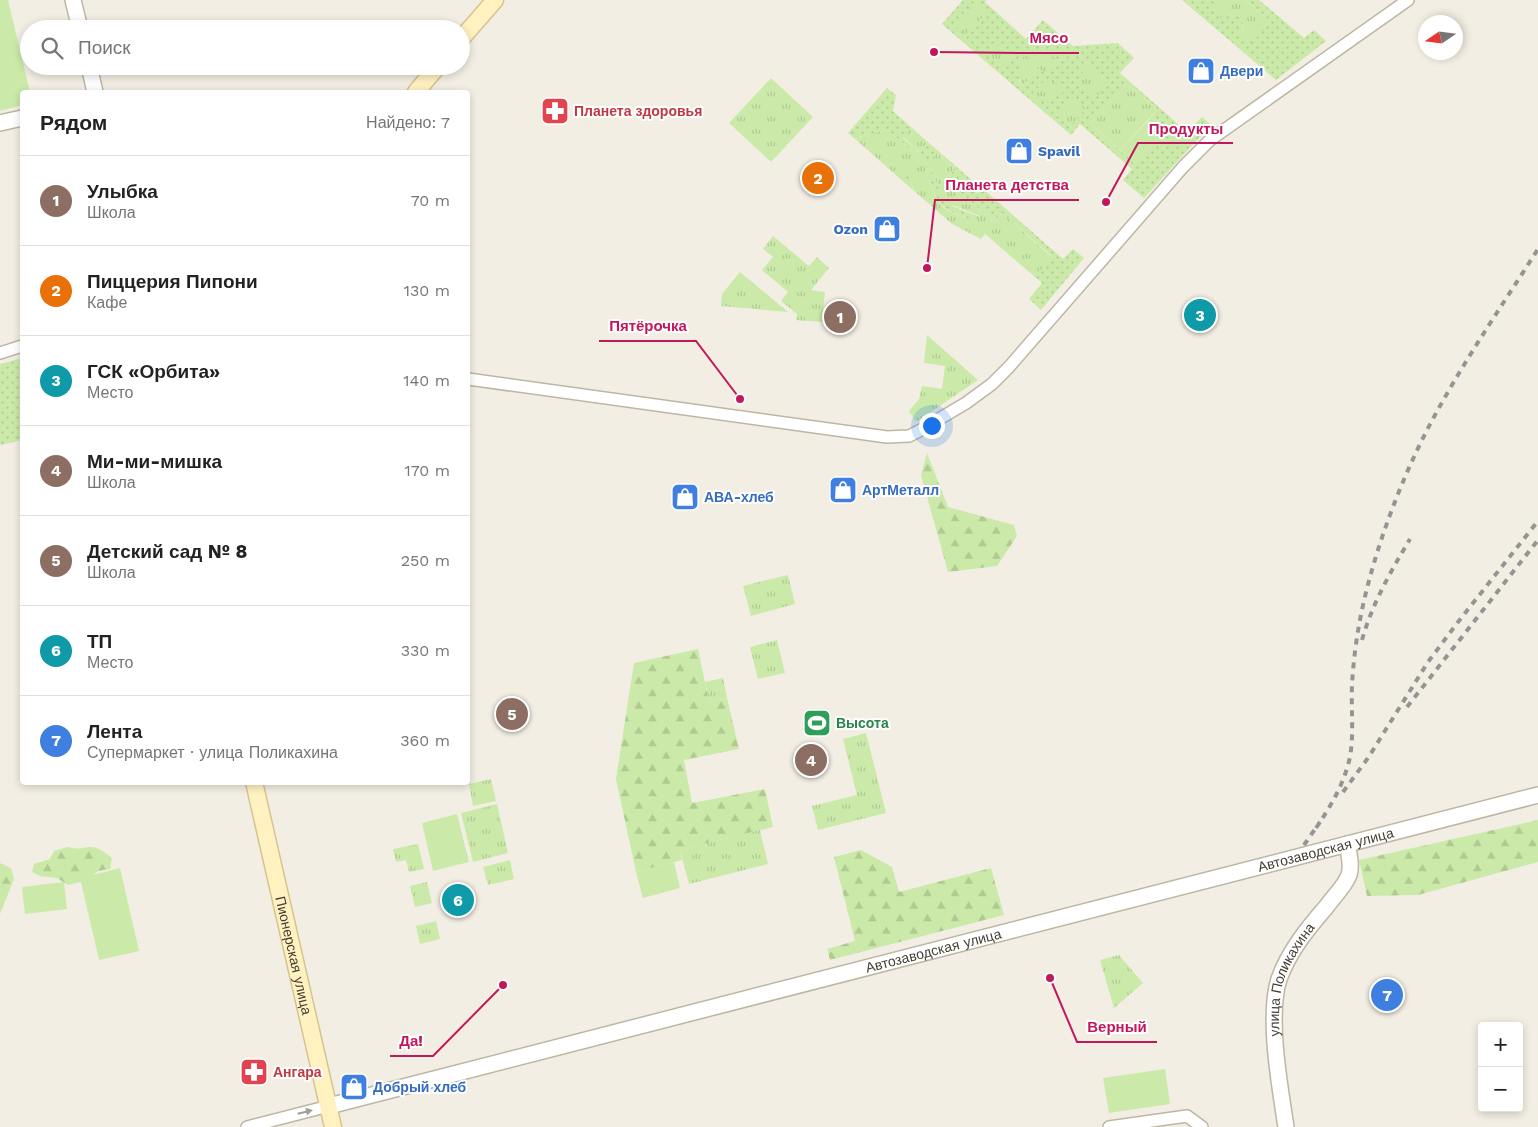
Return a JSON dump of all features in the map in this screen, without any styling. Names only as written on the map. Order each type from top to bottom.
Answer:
[{"type":"main road","points":[[470,29],[495,0]]},
{"type":"main road","points":[[418,90],[430,75]]},
{"type":"main road","name":"Пионерская улица","points":[[255,785],[333,1127]]},
{"type":"street","points":[[73,0],[78,20]]},
{"type":"street","points":[[470,379],[887,437],[909,436],[978,395],[1003,373],[1183,167],[1210,140],[1408,0]]},
{"type":"street","points":[[91,75],[95,90]]},
{"type":"street","points":[[0,123],[20,118]]},
{"type":"street","points":[[0,353],[20,347]]},
{"type":"street","name":"Автозаводская улица","points":[[328,1106],[1538,796]]},
{"type":"street","name":"улица Поликахина","points":[[1286,1127],[1277,1065],[1275,1025],[1275,1002],[1279,979],[1291,953],[1349,874],[1350,862],[1347,844]]},
{"type":"street","points":[[248,1127],[328,1106]]},
{"type":"street","points":[[1109,1127],[1187,1116],[1202,1127]]},
{"type":"green space","points":[[0,0],[8,0],[20,50],[20,75],[26,75],[30,90],[20,90],[20,106],[0,111]]},
{"type":"green space","points":[[963,0],[986,0],[985,2],[1026,39],[1043,20],[1073,46],[1118,43],[1134,58],[1120,73],[1187,132],[1202,117],[1211,125],[1144,198],[1123,180],[1132,169],[1080,124],[1071,135],[942,24]],"holes":[[[1026,55],[1030,60],[1057,60],[1038,66],[1036,71],[1022,86],[1019,81]],[[1127,84],[1157,110],[1147,122],[1161,135],[1134,163],[1090,123]]]},
{"type":"green space","points":[[1182,0],[1220,0],[1212,10],[1226,15],[1234,14],[1239,16],[1243,23],[1242,32],[1271,22],[1246,0],[1259,0],[1304,38],[1314,30],[1326,41],[1276,80]]},
{"type":"green space","points":[[1220,0],[1246,0],[1271,22],[1251,44],[1240,35],[1243,25],[1239,17],[1230,14],[1222,18],[1212,9]]},
{"type":"green space","points":[[975,1],[987,12],[965,35],[954,25]]},
{"type":"green space","points":[[996,45],[1013,60],[1004,70],[987,55]]},
{"type":"green space","points":[[1042,47],[1057,60],[1045,73],[1038,67],[1022,86],[1018,74],[1019,66],[1025,55],[1030,59]]},
{"type":"green space","points":[[1084,59],[1110,83],[1096,97],[1081,83]]},
{"type":"green space","points":[[771,78],[813,117],[771,162],[729,123]]},
{"type":"green space","points":[[1051,78],[1065,91],[1048,99],[1030,96],[1044,81]]},
{"type":"green space","points":[[1127,84],[1157,110],[1120,150],[1090,123]]},
{"type":"green space","points":[[887,88],[896,95],[893,111],[912,128],[903,138],[919,152],[928,142],[974,182],[970,187],[977,193],[982,188],[1063,259],[1073,249],[1084,258],[1041,310],[1029,299],[1042,283],[1035,277],[1052,256],[1002,213],[994,222],[946,180],[955,169],[937,153],[927,164],[888,130],[854,138],[848,133]]},
{"type":"green space","points":[[1075,99],[1086,109],[1070,126],[1052,112]]},
{"type":"green space","points":[[1147,122],[1161,135],[1134,163],[1120,150]]},
{"type":"green space","points":[[912,128],[928,142],[919,152],[903,137]]},
{"type":"green space","points":[[888,130],[927,164],[937,153],[955,169],[946,180],[994,222],[1002,213],[1052,257],[1035,277],[985,234],[981,239],[952,224],[913,190],[908,172],[898,177],[854,138]],"holes":[[[931,168],[943,199],[947,203],[980,216],[977,221],[954,213],[941,205],[933,191],[925,169]]]},
{"type":"green space","points":[[931,168],[947,202],[959,209],[981,217],[977,222],[947,209],[937,199],[925,169]]},
{"type":"green space","points":[[908,171],[913,190],[898,177]]},
{"type":"green space","points":[[773,236],[809,266],[817,257],[829,268],[811,290],[825,292],[822,322],[796,320],[797,314],[781,301],[788,292],[762,270],[773,257],[763,249]]},
{"type":"green space","points":[[740,272],[788,312],[721,306],[722,294]]},
{"type":"green space","points":[[927,335],[978,380],[916,422],[909,411],[919,399],[922,386],[942,389],[945,366],[924,363]]},
{"type":"green space","points":[[20,359],[20,440],[0,445],[0,364]]},
{"type":"green space","points":[[927,453],[948,507],[1014,525],[1017,536],[997,566],[948,572],[921,475]]},
{"type":"green space","points":[[788,575],[795,604],[751,616],[743,586]]},
{"type":"green space","points":[[777,640],[785,673],[758,679],[750,647]]},
{"type":"green space","points":[[698,649],[709,702],[727,698],[739,749],[684,760],[692,803],[765,789],[773,827],[680,850],[682,860],[636,872],[616,779],[634,663]]},
{"type":"green space","points":[[723,678],[727,698],[709,702],[705,682]]},
{"type":"green space","points":[[866,733],[886,813],[818,830],[812,806],[857,795],[843,739]]},
{"type":"green space","points":[[491,779],[496,801],[473,806],[470,784]]},
{"type":"green space","points":[[497,804],[508,853],[473,862],[461,813]]},
{"type":"green space","points":[[457,814],[469,862],[433,871],[422,823]]},
{"type":"green space","points":[[1538,820],[1538,862],[1418,895],[1367,896],[1359,860]]},
{"type":"green space","points":[[760,830],[768,864],[689,884],[680,850]]},
{"type":"green space","points":[[418,844],[424,869],[409,872],[406,860],[396,862],[393,849]]},
{"type":"green space","points":[[68,847],[77,849],[92,847],[101,850],[112,858],[110,869],[98,871],[85,881],[68,885],[57,878],[40,876],[32,872],[34,864],[50,859],[54,851]]},
{"type":"green space","points":[[861,850],[892,867],[899,892],[991,868],[1004,915],[830,960],[827,949],[855,941],[834,857]]},
{"type":"green space","points":[[510,860],[514,879],[488,885],[483,867]]},
{"type":"green space","points":[[674,862],[680,888],[643,898],[636,872]]},
{"type":"green space","points":[[0,863],[11,868],[14,879],[0,914]]},
{"type":"green space","points":[[120,868],[139,951],[99,960],[80,878]]},
{"type":"green space","points":[[64,882],[67,909],[25,914],[22,887]]},
{"type":"green space","points":[[427,882],[432,903],[415,907],[410,886]]},
{"type":"green space","points":[[436,921],[440,939],[420,944],[416,926]]},
{"type":"green space","points":[[1119,955],[1143,983],[1114,1008],[1100,960]]},
{"type":"green space","points":[[1165,1069],[1170,1104],[1109,1113],[1103,1078]]},
{"type":"railway","points":[[1316,828],[1336,794],[1350,757],[1352,685],[1358,631],[1370,577],[1391,511],[1429,426],[1451,386],[1538,249]]},
{"type":"railway","points":[[1343,792],[1368,758],[1428,662],[1538,521]]},
{"type":"railway","points":[[1362,640],[1377,601],[1410,539]]},
{"type":"railway","points":[[1407,707],[1538,540]]},
{"type":"railway","points":[[1304,845],[1320,822]]},
{"type":"place","name":"Мясо","points":[[934,52]]},
{"type":"place","name":"Двери","points":[[1201,71]]},
{"type":"place","name":"Планета здоровья","points":[[555,111]]},
{"type":"place","name":"Spavil","points":[[1019,151]]},
{"type":"place","name":"Пиццерия Пипони","points":[[818,178]]},
{"type":"place","name":"Продукты","points":[[1106,202]]},
{"type":"place","name":"Ozon","points":[[887,229]]},
{"type":"place","name":"Планета детства","points":[[927,268]]},
{"type":"place","name":"ГСК «Орбита»","points":[[1200,315]]},
{"type":"place","name":"Улыбка","points":[[840,317]]},
{"type":"place","name":"Пятёрочка","points":[[740,399]]},
{"type":"place","name":"АртМеталл","points":[[843,490]]},
{"type":"place","name":"АВА-хлеб","points":[[685,497]]},
{"type":"place","name":"Детский сад № 8","points":[[512,714]]},
{"type":"place","name":"Высота","points":[[817,723]]},
{"type":"place","name":"Ми-ми-мишка","points":[[811,760]]},
{"type":"place","name":"ТП","points":[[458,900]]},
{"type":"place","name":"Верный","points":[[1050,978]]},
{"type":"place","name":"Да!","points":[[503,985]]},
{"type":"place","name":"Лента","points":[[1387,995]]},
{"type":"place","name":"Ангара","points":[[254,1072]]},
{"type":"place","name":"Добрый хлеб","points":[[354,1087]]}]
